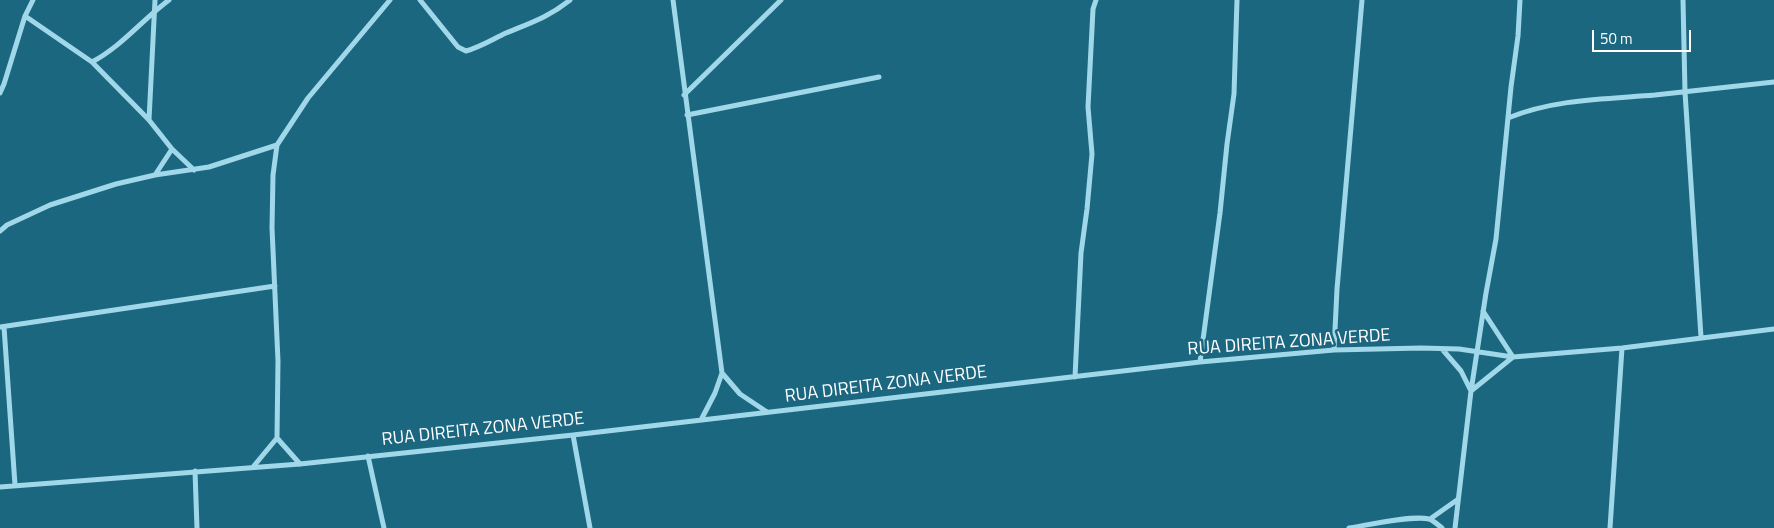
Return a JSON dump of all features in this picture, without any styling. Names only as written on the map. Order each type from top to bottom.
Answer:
[{"type":"street","points":[[0,93],[25,16],[33,0]]},
{"type":"street","points":[[148,120],[155,0]]},
{"type":"street","points":[[92,62],[109,53],[123,42],[169,0]]},
{"type":"street","points":[[252,467],[276,438],[278,361],[272,175],[277,145],[308,98],[390,0]]},
{"type":"street","points":[[420,0],[458,47],[466,51],[536,22],[558,10],[570,0]]},
{"type":"street","points":[[673,0],[722,373],[715,394],[700,420]]},
{"type":"street","points":[[684,94],[781,0]]},
{"type":"street","points":[[1075,376],[1081,253],[1092,154],[1088,107],[1093,9],[1096,0]]},
{"type":"street","points":[[1200,362],[1220,214],[1226,144],[1234,94],[1237,0]]},
{"type":"street","points":[[1334,350],[1338,280],[1362,0]]},
{"type":"street","points":[[1455,528],[1471,390],[1496,239],[1518,36],[1520,0]]},
{"type":"street","points":[[1683,0],[1685,92],[1701,337]]},
{"type":"street","points":[[25,16],[57,36],[92,62],[148,120],[172,149],[194,170]]},
{"type":"street","points":[[687,115],[879,77]]},
{"type":"street","points":[[1508,118],[1535,108],[1562,103],[1774,82]]},
{"type":"street","points":[[0,231],[7,225],[50,205],[116,184],[155,175],[194,170],[277,145]]},
{"type":"street","points":[[155,175],[172,149]]},
{"type":"street","points":[[14,485],[2,327],[275,286]]},
{"type":"street","points":[[1471,390],[1513,357],[1483,311]]},
{"type":"street","name":"RUA DIREITA ZONA VERDE","points":[[0,486],[300,464],[573,435],[1200,362],[1334,350],[1421,348],[1513,357],[1622,348],[1774,329]]},
{"type":"street","points":[[1610,528],[1622,348]]},
{"type":"street","points":[[1442,349],[1461,371],[1471,390]]},
{"type":"street","points":[[722,373],[740,394],[767,412]]},
{"type":"street","points":[[573,435],[590,528]]},
{"type":"street","points":[[276,438],[300,464]]},
{"type":"street","points":[[368,456],[384,528]]},
{"type":"street","points":[[195,471],[197,528]]},
{"type":"street","points":[[1349,528],[1395,521],[1430,519],[1457,500]]},
{"type":"street","points":[[1430,519],[1442,528]]}]
